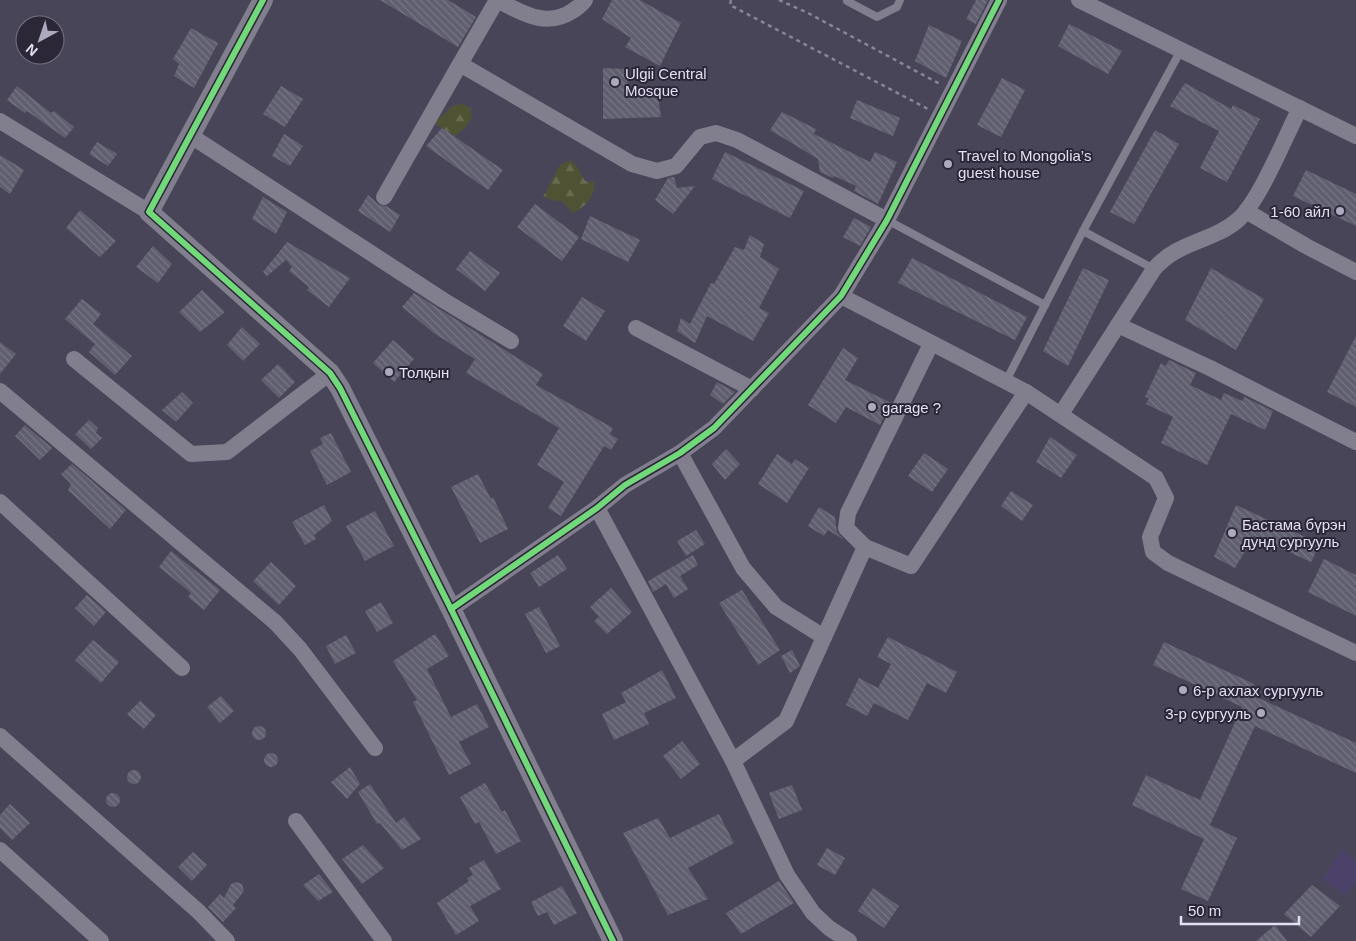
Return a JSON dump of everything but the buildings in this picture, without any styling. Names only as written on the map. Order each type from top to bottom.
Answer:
[{"type":"street","points":[[148,212],[191,136],[263,0]]},
{"type":"street","points":[[384,197],[497,0],[530,17],[551,20],[566,15],[585,0]]},
{"type":"street","points":[[451,609],[597,508],[625,485],[680,453],[714,428],[841,296],[887,220],[999,0]]},
{"type":"street","points":[[1079,0],[1356,136]]},
{"type":"street","points":[[460,64],[632,164],[657,171],[676,166],[700,137],[716,133],[737,140],[887,220]]},
{"type":"street","points":[[1061,414],[1154,269],[1165,256],[1183,246],[1216,233],[1239,219],[1246,211],[1254,199],[1300,108]]},
{"type":"street","points":[[0,121],[148,212],[330,373],[340,388],[451,609],[613,941]]},
{"type":"street","points":[[191,136],[443,300],[511,341]]},
{"type":"street","points":[[1246,211],[1306,246],[1356,272]]},
{"type":"street","points":[[841,296],[1026,392],[1156,478],[1166,498],[1150,537],[1154,552],[1168,563],[1356,653]]},
{"type":"street","points":[[1118,325],[1210,368],[1356,442]]},
{"type":"street","points":[[636,328],[752,389]]},
{"type":"street","points":[[931,344],[848,513],[846,528],[865,547],[911,566],[1026,392]]},
{"type":"street","points":[[74,359],[191,454],[227,452],[330,373]]},
{"type":"street","points":[[0,391],[275,622],[300,649],[375,748]]},
{"type":"street","points":[[680,453],[743,568],[776,607],[824,637]]},
{"type":"street","points":[[0,502],[182,668]]},
{"type":"street","points":[[597,508],[733,761],[787,875],[813,913],[829,928],[849,941]]},
{"type":"street","points":[[733,761],[786,721],[865,547]]},
{"type":"street","points":[[0,736],[199,912],[227,941]]},
{"type":"street","points":[[296,821],[384,941]]},
{"type":"street","points":[[0,850],[101,941]]},
{"type":"lane","points":[[847,1],[877,17],[897,7],[900,0]]},
{"type":"lane","points":[[1006,382],[1083,231],[1181,50]]},
{"type":"lane","points":[[887,220],[1045,304]]},
{"type":"lane","points":[[1083,231],[1154,269]]},
{"type":"path","points":[[731,0],[730,5],[940,115]]},
{"type":"path","points":[[779,0],[817,18],[952,91]]},
{"type":"shaded area","points":[[1342,849],[1356,862],[1356,882],[1345,895],[1322,879]]},
{"type":"green space","points":[[463,104],[471,109],[472,117],[465,128],[455,136],[434,123],[454,105]]},
{"type":"green space","points":[[571,160],[585,181],[594,182],[593,192],[589,200],[582,208],[573,213],[562,201],[543,197],[560,165]]},
{"type":"cycle path","points":[[263,0],[149,212],[330,373],[340,388],[451,609],[613,941]]},
{"type":"cycle path","points":[[451,609],[597,508],[625,485],[680,453],[714,428],[841,296],[887,220],[999,0]]},
{"type":"place","name":"Ulgii Central Mosque","points":[[615,82]]},
{"type":"place","name":"Travel to Mongolia’s guest house","points":[[948,164]]},
{"type":"place","name":"1-60 айл","points":[[1340,211]]},
{"type":"place","name":"Толқын","points":[[389,372]]},
{"type":"place","name":"garage ?","points":[[872,407]]},
{"type":"place","name":"Бастама бүрэн дунд сургууль","points":[[1232,533]]},
{"type":"place","name":"6-р ахлах сургууль","points":[[1183,690]]},
{"type":"place","name":"3-р сургууль","points":[[1261,713]]}]
